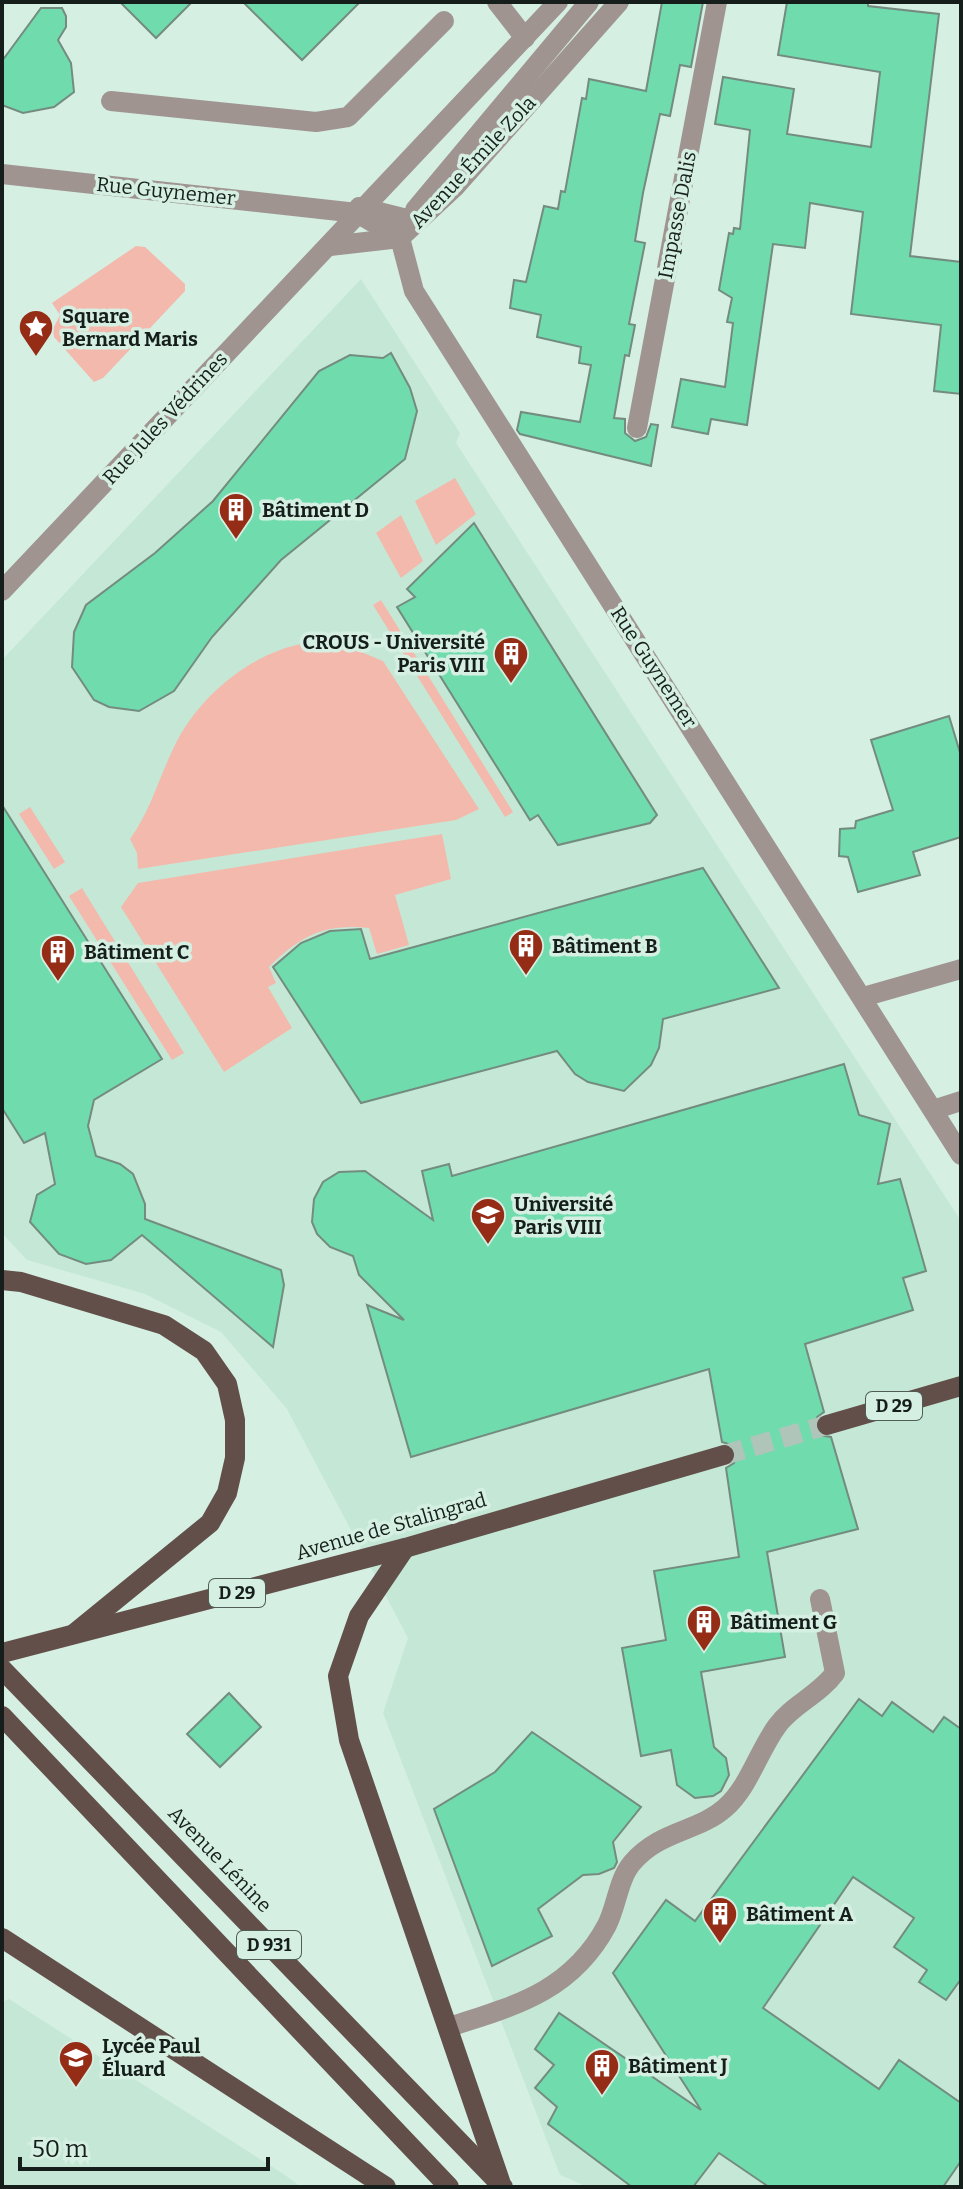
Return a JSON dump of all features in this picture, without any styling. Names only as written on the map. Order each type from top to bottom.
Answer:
[{"type":"main road","points":[[2,1280],[21,1282],[164,1325],[204,1351],[227,1384],[235,1420],[235,1458],[227,1493],[210,1523],[70,1638]]},
{"type":"main road","name":"D 29","points":[[827,1425],[961,1386]]},
{"type":"main road","name":"Avenue de Stalingrad","points":[[2,1653],[70,1638],[405,1548],[724,1455]]},
{"type":"main road","points":[[405,1548],[359,1616],[338,1676],[349,1740],[502,2186]]},
{"type":"main road","name":"Avenue de Stalingrad","points":[[2,1667],[70,1638]]},
{"type":"main road","name":"Avenue Lénine","points":[[2,1667],[502,2186]]},
{"type":"main road","name":"D 931","points":[[2,1716],[449,2187]]},
{"type":"main road","points":[[2,1938],[386,2187]]},
{"type":"street","points":[[497,2],[525,38]]},
{"type":"street","points":[[404,228],[362,210],[558,2]]},
{"type":"street","name":"Avenue Émile Zola","points":[[404,228],[589,2]]},
{"type":"street","name":"Avenue Émile Zola","points":[[404,228],[454,188],[619,2]]},
{"type":"street","name":"Impasse Dalis","points":[[637,428],[717,2]]},
{"type":"street","points":[[111,101],[316,122],[348,117],[444,21]]},
{"type":"street","name":"Rue Guynemer","points":[[2,174],[362,210]]},
{"type":"street","name":"Rue Jules Védrines","points":[[4,586],[362,210]]},
{"type":"street","points":[[330,246],[404,228]]},
{"type":"street","name":"Rue Guynemer","points":[[404,228],[414,291],[961,1155]]},
{"type":"street","points":[[863,997],[961,969]]},
{"type":"street","points":[[933,1110],[961,1101]]},
{"type":"street","points":[[449,2027],[533,1999],[561,1983],[606,1926],[633,1863],[676,1830],[702,1824],[742,1791],[751,1767],[779,1723],[824,1687],[835,1673],[820,1599]]},
{"type":"shaded area","points":[[136,246],[145,247],[185,284],[185,291],[103,378],[94,382],[54,337],[53,329],[60,315],[52,303]]},
{"type":"shaded area","name":"Université Paris VIII","points":[[361,279],[460,433],[456,443],[961,1221],[961,2187],[588,2187],[560,2175],[383,1713],[408,1638],[287,1409],[221,1332],[145,1294],[27,1260],[2,1233],[2,660]]},
{"type":"shaded area","points":[[455,478],[476,514],[436,545],[415,501]]},
{"type":"shaded area","points":[[401,515],[423,561],[401,578],[376,533]]},
{"type":"shaded area","points":[[381,600],[513,812],[505,817],[373,605]]},
{"type":"shaded area","points":[[306,643],[349,647],[383,661],[479,809],[456,820],[138,869],[137,853],[130,839],[185,727],[213,694],[247,666],[286,648]]},
{"type":"shaded area","points":[[30,807],[65,862],[54,869],[19,814]]},
{"type":"shaded area","points":[[442,834],[451,879],[395,895],[409,945],[377,954],[369,928],[353,927],[325,930],[302,940],[269,967],[276,983],[268,987],[292,1028],[224,1072],[121,907],[138,883]]},
{"type":"shaded area","points":[[82,888],[184,1053],[172,1060],[69,896]]},
{"type":"shaded area","name":"Lycée Paul Éluard","points":[[9,1999],[301,2187],[2,2187],[2,2002]]},
{"type":"building","points":[[120,2],[192,2],[156,38]]},
{"type":"building","points":[[243,2],[360,2],[302,60]]},
{"type":"building","points":[[662,2],[703,2],[691,67],[680,65],[670,116],[660,114],[643,193],[635,241],[645,243],[629,324],[635,325],[629,356],[625,355],[614,418],[625,419],[625,433],[635,441],[646,437],[651,424],[658,425],[651,466],[520,434],[517,430],[521,412],[580,422],[591,365],[579,363],[581,347],[537,337],[541,315],[510,308],[514,280],[526,282],[544,206],[558,209],[561,191],[565,192],[582,98],[586,99],[589,79],[646,91]]},
{"type":"building","points":[[787,2],[868,2],[868,6],[939,14],[910,256],[961,262],[961,394],[934,391],[941,325],[851,314],[863,212],[810,203],[805,248],[773,244],[747,425],[711,419],[708,434],[672,427],[681,379],[725,387],[733,323],[727,322],[732,298],[719,290],[729,233],[733,234],[734,228],[740,229],[750,130],[715,124],[723,77],[794,89],[787,134],[871,147],[880,72],[778,55]]},
{"type":"building","points":[[41,8],[62,8],[66,16],[66,27],[58,40],[71,63],[74,92],[54,107],[23,113],[2,105],[2,61]]},
{"type":"building","name":"Bâtiment D","points":[[391,353],[410,388],[417,411],[405,459],[281,560],[212,637],[174,691],[139,711],[109,707],[94,700],[72,667],[74,632],[86,605],[155,553],[213,501],[319,371],[350,355],[383,358]]},
{"type":"building","name":"CROUS - Université Paris VIII","points":[[474,523],[657,815],[650,823],[558,845],[538,815],[530,820],[397,607],[415,597],[407,589]]},
{"type":"building","points":[[949,716],[961,756],[961,837],[913,852],[920,875],[858,892],[848,857],[839,856],[840,829],[855,828],[856,821],[893,810],[871,740]]},
{"type":"building","name":"Bâtiment C","points":[[2,805],[162,1059],[94,1100],[88,1126],[96,1156],[120,1164],[133,1174],[145,1204],[145,1219],[281,1270],[284,1285],[273,1347],[142,1235],[111,1260],[86,1264],[59,1254],[30,1222],[37,1195],[55,1184],[45,1133],[24,1143],[2,1108]]},
{"type":"building","name":"Bâtiment B","points":[[703,868],[779,988],[663,1019],[659,1048],[651,1065],[624,1091],[588,1082],[575,1074],[557,1051],[361,1103],[273,967],[301,943],[330,931],[361,929],[370,959]]},
{"type":"building","points":[[844,1064],[859,1115],[890,1124],[878,1184],[900,1179],[926,1271],[903,1278],[913,1310],[805,1344],[824,1412],[817,1417],[814,1428],[819,1435],[831,1437],[858,1529],[767,1552],[785,1657],[701,1672],[714,1747],[726,1758],[729,1775],[721,1791],[713,1796],[695,1798],[677,1785],[671,1750],[641,1756],[622,1648],[666,1640],[654,1571],[739,1557],[726,1468],[734,1463],[737,1452],[732,1445],[722,1442],[709,1369],[411,1457],[367,1305],[404,1320],[359,1275],[353,1256],[330,1247],[317,1234],[312,1222],[314,1199],[323,1182],[339,1172],[365,1171],[433,1220],[422,1171],[449,1164],[452,1176]]},
{"type":"building","points":[[229,1693],[261,1727],[220,1767],[187,1734]]},
{"type":"building","name":"Bâtiment A","points":[[859,1699],[882,1716],[892,1702],[933,1732],[944,1717],[961,1729],[961,1979],[946,2000],[919,1982],[927,1970],[894,1947],[914,1918],[853,1877],[763,2008],[879,2089],[899,2060],[961,2103],[961,2161],[943,2187],[769,2187],[719,2153],[693,2187],[632,2187],[548,2124],[557,2107],[535,2088],[554,2065],[535,2049],[559,2013],[701,2110],[613,1973],[666,1900],[695,1921]]},
{"type":"building","points":[[532,1732],[641,1807],[613,1842],[617,1862],[614,1868],[599,1874],[583,1875],[538,1909],[552,1936],[492,1966],[434,1809],[495,1772]]},
{"type":"tunnel","points":[[724,1455],[827,1425]]},
{"type":"place","name":"Square Bernard Maris","points":[[36,358]]},
{"type":"place","name":"Bâtiment D","points":[[236,541]]},
{"type":"place","name":"CROUS - Université Paris VIII","points":[[511,685]]},
{"type":"place","name":"Bâtiment B","points":[[526,977]]},
{"type":"place","name":"Bâtiment C","points":[[58,983]]},
{"type":"place","name":"Université Paris VIII","points":[[488,1246]]},
{"type":"place","name":"Bâtiment G","points":[[704,1653]]},
{"type":"place","name":"Bâtiment A","points":[[720,1945]]},
{"type":"place","name":"Lycée Paul Éluard","points":[[76,2089]]},
{"type":"place","name":"Bâtiment J","points":[[602,2097]]}]
